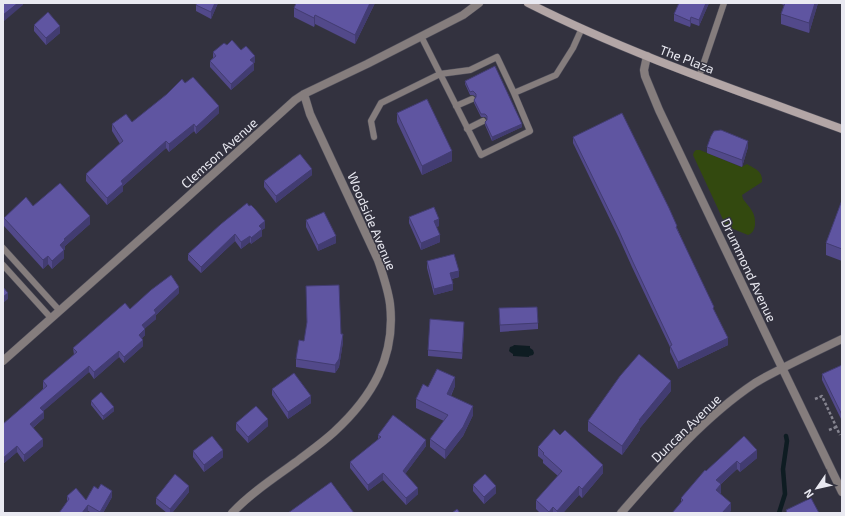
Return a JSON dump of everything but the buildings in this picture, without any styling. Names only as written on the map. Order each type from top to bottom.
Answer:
[{"type":"main road","name":"The Plaza","points":[[528,3],[562,20],[699,77],[842,129]]},
{"type":"street","name":"Clemson Avenue","points":[[3,361],[295,100],[304,94],[464,14],[479,3]]},
{"type":"street","name":"Drummond Avenue","points":[[647,56],[644,70],[645,76],[659,110],[842,492]]},
{"type":"street","name":"Woodside Avenue","points":[[232,513],[252,495],[334,433],[352,414],[368,395],[380,374],[390,340],[390,304],[384,277],[378,260],[310,114],[304,94]]},
{"type":"street","name":"Duncan Avenue","points":[[621,513],[655,474],[721,408],[755,383],[782,368],[842,339]]},
{"type":"lane","points":[[699,77],[724,3]]},
{"type":"lane","points":[[514,93],[556,75],[582,28]]},
{"type":"lane","points":[[374,137],[371,121],[381,103],[440,74],[470,70],[497,57],[514,93],[516,105],[530,131],[481,155],[467,128],[440,74],[421,36]]},
{"type":"lane","points":[[502,83],[508,79]]},
{"type":"lane","points":[[456,106],[472,98]]},
{"type":"lane","points":[[467,128],[483,121]]},
{"type":"lane","points":[[3,248],[59,310]]},
{"type":"lane","points":[[3,265],[51,318]]},
{"type":"path","points":[[814,399],[822,396],[840,435]]},
{"type":"path","points":[[829,430],[836,427]]},
{"type":"green space","points":[[696,150],[700,150],[741,167],[747,164],[760,173],[762,182],[742,195],[755,217],[755,225],[750,234],[748,235],[726,226],[693,155]]},
{"type":"shaded area","points":[[514,345],[530,346],[534,353],[529,357],[513,356],[513,354],[509,351],[510,347]]},
{"type":"waterway","points":[[779,513],[785,494],[783,469],[787,441],[786,436]]}]
